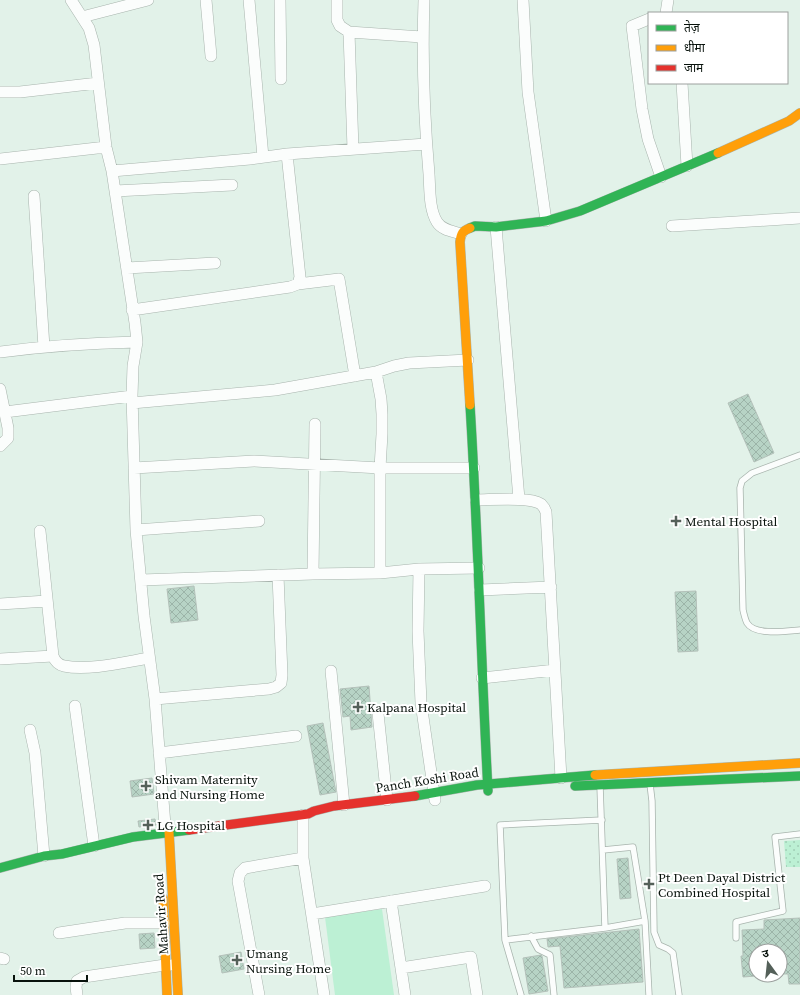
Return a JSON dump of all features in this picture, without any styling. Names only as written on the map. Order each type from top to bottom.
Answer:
[{"type":"street","points":[[71,0],[89,28],[94,45],[106,147],[112,171],[137,342],[133,366],[132,399],[136,530],[149,658],[155,700],[165,830],[163,888],[167,995]]},
{"type":"street","points":[[82,17],[148,0]]},
{"type":"street","points":[[206,0],[211,56]]},
{"type":"street","points":[[249,0],[262,157]]},
{"type":"street","points":[[280,0],[281,79]]},
{"type":"street","points":[[337,0],[337,20],[340,26],[349,32],[422,37]]},
{"type":"street","points":[[424,0],[422,37],[426,144],[432,209],[437,222],[445,229],[461,234]]},
{"type":"street","points":[[523,0],[528,92],[546,221]]},
{"type":"street","points":[[666,12],[668,0]]},
{"type":"street","points":[[648,19],[632,26],[642,110],[648,139],[661,177]]},
{"type":"street","points":[[349,32],[353,149]]},
{"type":"street","points":[[0,92],[27,91],[98,83]]},
{"type":"street","points":[[682,84],[687,166]]},
{"type":"street","points":[[800,113],[789,121],[580,211],[546,221],[496,227],[475,226],[465,230],[461,234],[460,242],[476,500],[482,678],[488,788],[600,785],[800,776]]},
{"type":"street","points":[[112,171],[288,154],[426,144]]},
{"type":"street","points":[[0,159],[106,147]]},
{"type":"street","points":[[288,154],[300,277],[298,284]]},
{"type":"street","points":[[115,191],[232,185]]},
{"type":"street","points":[[34,196],[44,346]]},
{"type":"street","points":[[672,226],[800,218]]},
{"type":"street","points":[[496,227],[519,499]]},
{"type":"street","points":[[127,268],[215,263]]},
{"type":"street","points":[[132,310],[339,279],[355,376]]},
{"type":"street","points":[[0,352],[44,346],[137,342]]},
{"type":"street","points":[[5,412],[132,399],[275,390],[376,372],[409,363],[468,360]]},
{"type":"street","points":[[376,372],[382,414],[380,468],[380,573]]},
{"type":"street","points":[[0,389],[8,428],[8,438],[0,446]]},
{"type":"street","points":[[313,574],[315,424]]},
{"type":"street","points":[[134,468],[254,461],[380,468],[474,468]]},
{"type":"street","points":[[476,500],[519,499],[542,504],[546,512],[561,778]]},
{"type":"street","points":[[136,530],[259,521]]},
{"type":"street","points":[[40,531],[53,656],[55,661],[65,666],[88,667],[149,658]]},
{"type":"street","points":[[141,580],[380,573],[419,569],[479,568]]},
{"type":"street","points":[[324,995],[303,858],[306,815],[314,816],[434,796],[421,704],[418,631],[419,569]]},
{"type":"street","points":[[155,700],[269,689],[276,687],[281,683],[282,675],[278,575]]},
{"type":"street","points":[[480,590],[551,587]]},
{"type":"street","points":[[0,604],[47,601]]},
{"type":"street","points":[[0,660],[53,656]]},
{"type":"street","points":[[482,678],[555,670]]},
{"type":"street","points":[[331,671],[344,805]]},
{"type":"street","points":[[75,706],[94,846]]},
{"type":"street","points":[[378,713],[387,800]]},
{"type":"street","points":[[30,730],[35,752],[44,856]]},
{"type":"street","points":[[159,753],[296,736]]},
{"type":"street","name":"Panch Koshi Road","points":[[0,868],[44,856],[62,854],[165,830],[306,815],[314,811],[344,805],[434,796],[600,774],[800,764]]},
{"type":"street","name":"Mahavir Road","points":[[165,830],[177,966],[178,995]]},
{"type":"street","name":"Panch Koshi Road","points":[[0,876],[46,864],[62,854]]},
{"type":"street","points":[[260,995],[238,881],[240,873],[245,868],[303,858]]},
{"type":"street","points":[[312,914],[485,886]]},
{"type":"street","points":[[391,901],[405,995]]},
{"type":"street","points":[[59,934],[126,923],[164,922]]},
{"type":"street","points":[[401,968],[471,957],[477,995]]},
{"type":"street","points":[[76,995],[77,981],[84,977],[165,965],[177,966]]},
{"type":"lane","points":[[800,455],[752,473],[742,481],[740,488],[743,610],[747,624],[757,629],[774,632],[800,630]]},
{"type":"lane","points":[[649,771],[652,801],[654,932],[659,945],[668,949],[673,954],[680,995]]},
{"type":"lane","points":[[600,774],[605,928]]},
{"type":"lane","points":[[521,995],[505,940],[500,825],[602,820]]},
{"type":"lane","points":[[736,938],[736,922],[782,911],[775,837],[800,834]]},
{"type":"lane","points":[[603,850],[633,847],[646,920],[649,995]]},
{"type":"lane","points":[[505,940],[605,928],[646,920]]},
{"type":"lane","points":[[531,936],[538,949],[550,955],[554,995]]},
{"type":"green space","points":[[800,840],[800,867],[786,867],[784,841]]},
{"type":"green space","points":[[382,909],[394,995],[335,995],[325,917]]},
{"type":"building","points":[[748,394],[774,453],[754,462],[728,403]]},
{"type":"building","points":[[194,586],[198,620],[171,623],[167,589]]},
{"type":"building","points":[[696,591],[698,651],[678,652],[675,592]]},
{"type":"building","points":[[369,686],[372,727],[351,730],[350,716],[343,717],[340,689]]},
{"type":"building","points":[[323,723],[336,792],[320,795],[307,726]]},
{"type":"building","points":[[152,778],[154,794],[132,797],[130,781]]},
{"type":"building","points":[[155,819],[156,825],[139,827],[138,821]]},
{"type":"building","points":[[628,858],[631,898],[620,899],[617,859]]},
{"type":"building","points":[[800,918],[800,984],[789,984],[788,943],[748,943],[748,977],[743,977],[741,956],[743,956],[742,930],[764,929],[764,920]]},
{"type":"building","points":[[639,929],[643,982],[564,988],[560,946],[548,947],[547,939]]},
{"type":"building","points":[[154,933],[155,948],[140,949],[139,934]]},
{"type":"building","points":[[241,952],[244,969],[222,973],[219,956]]},
{"type":"building","points":[[541,955],[548,991],[529,994],[523,958]]},
{"type":"traffic: fast","points":[[470,228],[475,226],[496,227],[546,221],[580,211],[718,153]]},
{"type":"traffic: fast","points":[[470,405],[488,791]]},
{"type":"traffic: fast","points":[[415,796],[477,785],[595,775]]},
{"type":"traffic: fast","points":[[575,786],[800,776]]},
{"type":"traffic: fast","points":[[0,868],[44,856],[62,854],[133,837],[189,830]]},
{"type":"traffic: slow","points":[[718,153],[789,121],[800,113]]},
{"type":"traffic: slow","points":[[470,228],[462,233],[460,242],[470,405]]},
{"type":"traffic: slow","points":[[595,775],[800,763]]},
{"type":"traffic: slow","points":[[169,832],[178,995]]},
{"type":"traffic: slow","points":[[163,898],[167,995]]},
{"type":"traffic: jam","points":[[189,830],[308,814],[334,806],[415,796]]},
{"type":"place","name":"Mental Hospital","points":[[676,521]]},
{"type":"place","name":"Kalpana Hospital","points":[[358,707]]},
{"type":"place","name":"Shivam Maternity and Nursing Home","points":[[146,786]]},
{"type":"place","name":"LG Hospital","points":[[148,825]]},
{"type":"place","name":"Pt Deen Dayal District Combined Hospital","points":[[649,884]]},
{"type":"place","name":"Umang Nursing Home","points":[[237,960]]}]
